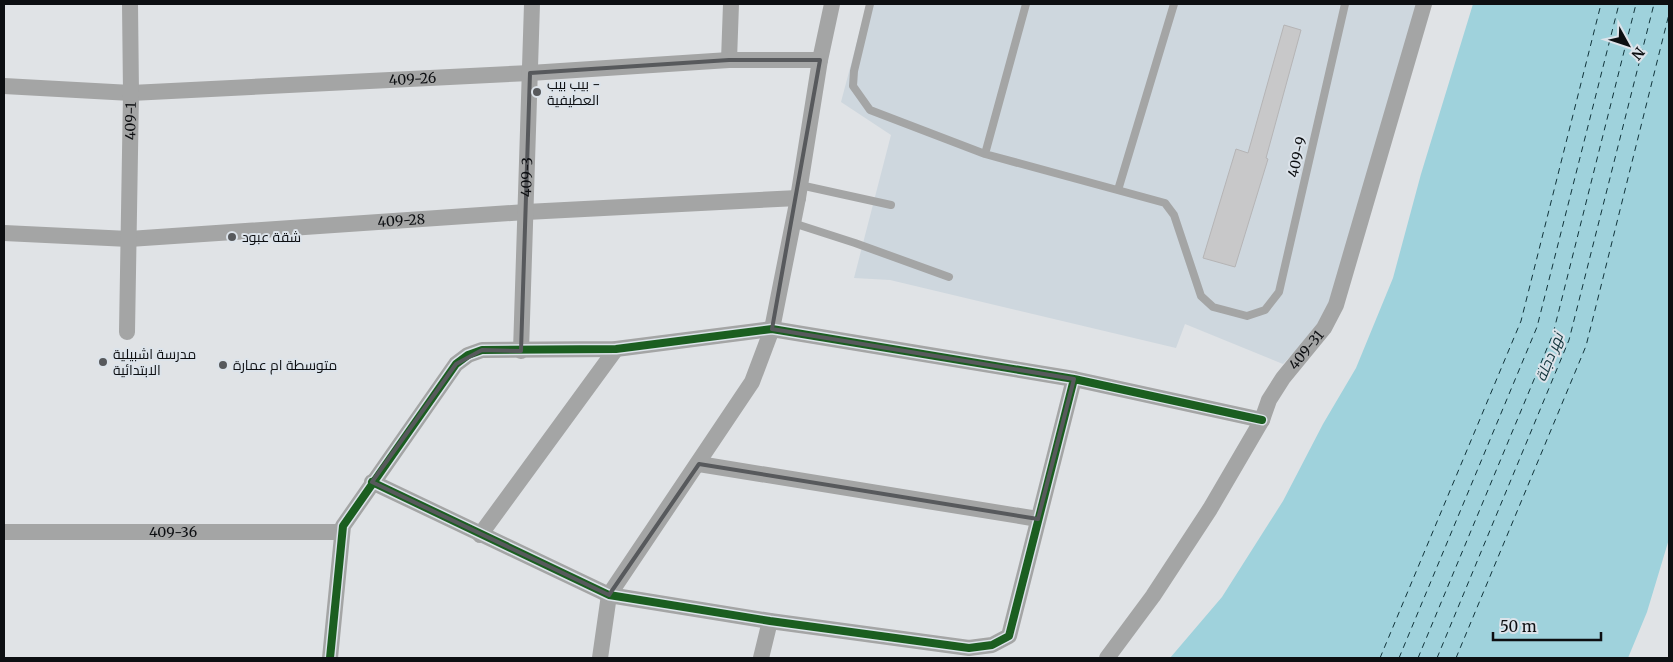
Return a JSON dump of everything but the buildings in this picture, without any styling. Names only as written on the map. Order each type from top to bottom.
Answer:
[{"type":"street","name":"409-1","points":[[127,332],[131,93],[130,4]]},
{"type":"street","name":"409-3","points":[[521,351],[532,4]]},
{"type":"street","points":[[730,60],[731,4]]},
{"type":"street","points":[[600,658],[609,595],[699,464],[752,382],[772,329],[799,191],[820,60],[832,4]]},
{"type":"street","name":"409-31","points":[[1107,658],[1153,596],[1210,509],[1262,420],[1269,400],[1282,378],[1324,328],[1336,304],[1424,4]]},
{"type":"street","name":"409-26","points":[[4,86],[131,93],[530,73],[730,60],[820,60]]},
{"type":"street","name":"409-28","points":[[4,233],[129,239],[799,191]]},
{"type":"street","points":[[330,658],[341,532],[346,520],[456,364],[468,355],[482,350],[616,349],[772,329],[1074,379],[1262,420]]},
{"type":"street","points":[[480,535],[616,349]]},
{"type":"street","points":[[372,482],[609,595],[770,621],[969,648],[992,645],[1009,636],[1074,379]]},
{"type":"street","points":[[699,464],[1038,519]]},
{"type":"street","name":"409-36","points":[[4,532],[341,532]]},
{"type":"street","points":[[761,658],[770,621]]},
{"type":"lane","points":[[870,4],[854,70],[853,86],[870,110],[985,154],[1118,190],[1174,4]]},
{"type":"lane","points":[[985,154],[1026,4]]},
{"type":"lane","name":"409-9","points":[[1118,190],[1165,203],[1174,214],[1200,296],[1213,307],[1247,316],[1265,310],[1280,292],[1345,4]]},
{"type":"lane","points":[[799,191],[890,205]]},
{"type":"lane","points":[[793,224],[855,243],[949,277]]},
{"type":"highlighted area","points":[[729,60],[820,60],[772,329],[1074,379],[1038,519],[699,464],[609,595],[372,482],[456,364],[482,350],[521,351],[530,73]]},
{"type":"shaded area","points":[[867,4],[1430,4],[1324,321],[1283,364],[1185,324],[1176,348],[890,280],[854,278],[891,135],[841,102]]},
{"type":"water","name":"نهر دجلة","points":[[1473,4],[1669,4],[1669,539],[1647,612],[1628,658],[1170,658],[1222,597],[1283,501],[1323,424],[1356,368],[1393,278],[1421,174]]},
{"type":"ferry route","points":[[1380,658],[1521,321],[1601,4]]},
{"type":"ferry route","points":[[1399,658],[1537,327],[1619,4]]},
{"type":"ferry route","points":[[1418,658],[1553,334],[1636,4]]},
{"type":"ferry route","points":[[1437,658],[1569,340],[1654,4]]},
{"type":"ferry route","points":[[1456,658],[1586,346],[1669,14]]},
{"type":"cycle path","points":[[330,658],[343,526],[456,364],[468,355],[482,350],[616,349],[772,329],[1074,379],[1262,420]]},
{"type":"cycle path","points":[[372,482],[609,595],[770,621],[969,648],[992,645],[1009,636],[1074,379]]},
{"type":"place","name":"بيب بيب - العطيفية","points":[[537,92]]},
{"type":"place","name":"شقة عبود","points":[[232,237]]},
{"type":"place","name":"مدرسة اشبيلية الابتدائية","points":[[103,362]]},
{"type":"place","name":"متوسطة ام عمارة","points":[[223,365]]}]
